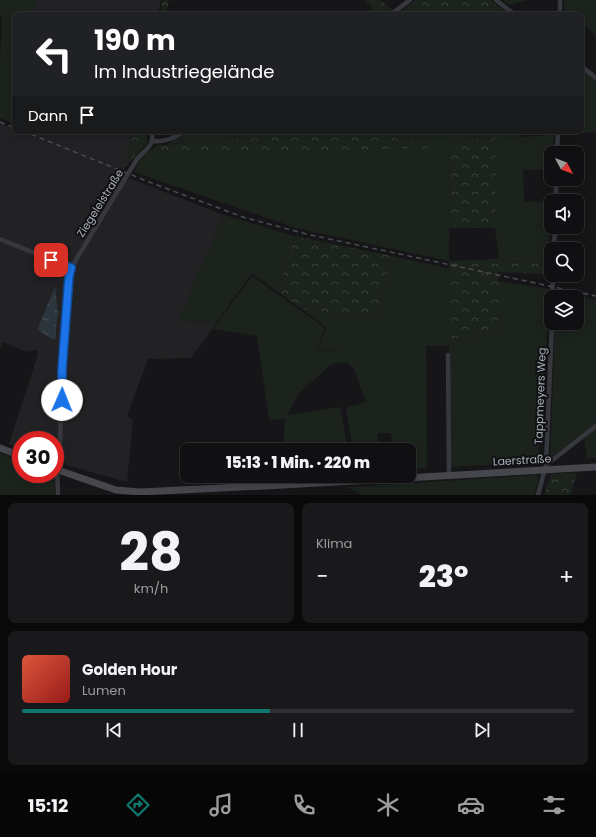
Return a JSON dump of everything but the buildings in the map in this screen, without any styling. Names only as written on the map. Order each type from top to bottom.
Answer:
[{"type":"main road","points":[[0,448],[12,453]]},
{"type":"main road","name":"Laerstraße","points":[[64,473],[116,490],[140,492],[449,475],[546,467],[596,466]]},
{"type":"street","points":[[394,12],[410,0]]},
{"type":"street","points":[[496,0],[512,12]]},
{"type":"street","points":[[560,0],[560,12]]},
{"type":"street","points":[[584,68],[596,78]]},
{"type":"street","points":[[152,134],[153,141],[158,142],[172,139],[180,134]]},
{"type":"street","points":[[557,146],[558,134]]},
{"type":"street","name":"Ziegeleistraße","points":[[60,431],[62,370],[69,276],[71,268],[137,159],[153,141]]},
{"type":"street","points":[[0,239],[71,268]]},
{"type":"street","name":"Tappmeyers Weg","points":[[538,495],[546,467],[552,330]]},
{"type":"street","points":[[448,355],[449,475]]},
{"type":"street","points":[[546,467],[596,426]]},
{"type":"street","name":"Ziegeleistraße","points":[[57,483],[58,495]]},
{"type":"shaded area","points":[[37,0],[161,0],[159,12],[35,12]]},
{"type":"shaded area","points":[[12,122],[12,134],[131,134],[123,176],[224,215],[179,320],[216,323],[191,358],[148,359],[127,416],[133,419],[127,482],[66,465],[64,456],[64,431],[13,431],[38,354],[37,350],[27,352],[3,342],[0,349],[0,123],[11,127]]},
{"type":"shaded area","points":[[12,435],[12,446],[9,444]]},
{"type":"green space","points":[[0,0],[37,0],[35,12],[12,12],[11,122],[0,118],[0,59],[2,21],[0,14]]},
{"type":"green space","points":[[163,0],[169,0],[167,12],[160,12]]},
{"type":"green space","points":[[365,0],[380,0],[395,12],[366,12],[373,8]]},
{"type":"green space","points":[[415,0],[490,0],[506,12],[400,12]]},
{"type":"green space","points":[[502,0],[528,0],[509,5]]},
{"type":"green space","points":[[564,0],[596,0],[596,35],[584,25],[584,12],[568,12],[564,9]]},
{"type":"green space","points":[[584,70],[596,80],[596,132],[584,133]]},
{"type":"green space","points":[[131,134],[147,134],[147,143],[124,168]]},
{"type":"green space","points":[[186,134],[262,134],[261,138],[168,144]]},
{"type":"green space","points":[[262,134],[397,134],[396,139],[427,141],[429,148],[152,154],[163,145],[261,138]]},
{"type":"green space","points":[[397,134],[518,134],[518,137],[554,135],[553,146],[544,146],[544,170],[523,170],[524,201],[544,203],[544,234],[550,234],[549,242],[544,242],[544,264],[499,259],[495,228],[496,138],[450,142],[449,261],[296,228],[134,172],[141,158],[157,145],[163,145],[153,154],[427,141],[396,139]]},
{"type":"green space","points":[[497,138],[495,228],[449,228],[450,142]]},
{"type":"green space","points":[[224,215],[294,236],[278,292],[252,273],[216,323],[178,320]]},
{"type":"green space","points":[[294,236],[392,256],[376,318],[302,309],[278,292]]},
{"type":"green space","points":[[392,256],[450,269],[449,340],[500,332],[498,281],[550,289],[544,290],[544,330],[547,330],[538,462],[450,467],[449,346],[426,346],[427,468],[416,469],[416,443],[392,443],[391,433],[378,433],[378,443],[352,443],[346,408],[366,402],[354,369],[347,362],[332,364],[299,393],[287,415],[340,407],[347,443],[283,443],[285,418],[269,419],[257,336],[213,329],[252,276],[325,328],[316,351],[345,350],[317,350],[327,328],[302,309],[376,318]]},
{"type":"green space","points":[[497,259],[544,264],[544,274],[498,272],[500,332],[449,340],[449,261]]},
{"type":"green space","points":[[584,297],[596,300],[596,424],[550,458],[555,330],[584,330]]},
{"type":"green space","points":[[596,428],[596,458],[587,458],[584,437]]},
{"type":"green space","points":[[0,453],[12,458],[12,483],[54,483],[55,495],[0,495]]},
{"type":"green space","points":[[577,473],[570,495],[544,495],[551,474]]},
{"type":"green space","points":[[536,475],[539,479],[534,495],[362,495],[348,487]]},
{"type":"water","points":[[55,287],[58,313],[56,338],[53,340],[38,330],[38,328]]},
{"type":"railway","points":[[0,122],[12,127]]},
{"type":"railway","points":[[30,134],[149,182],[243,217],[306,234],[596,296]]},
{"type":"route","points":[[51,260],[71,268],[69,276],[62,370],[62,400]]}]
